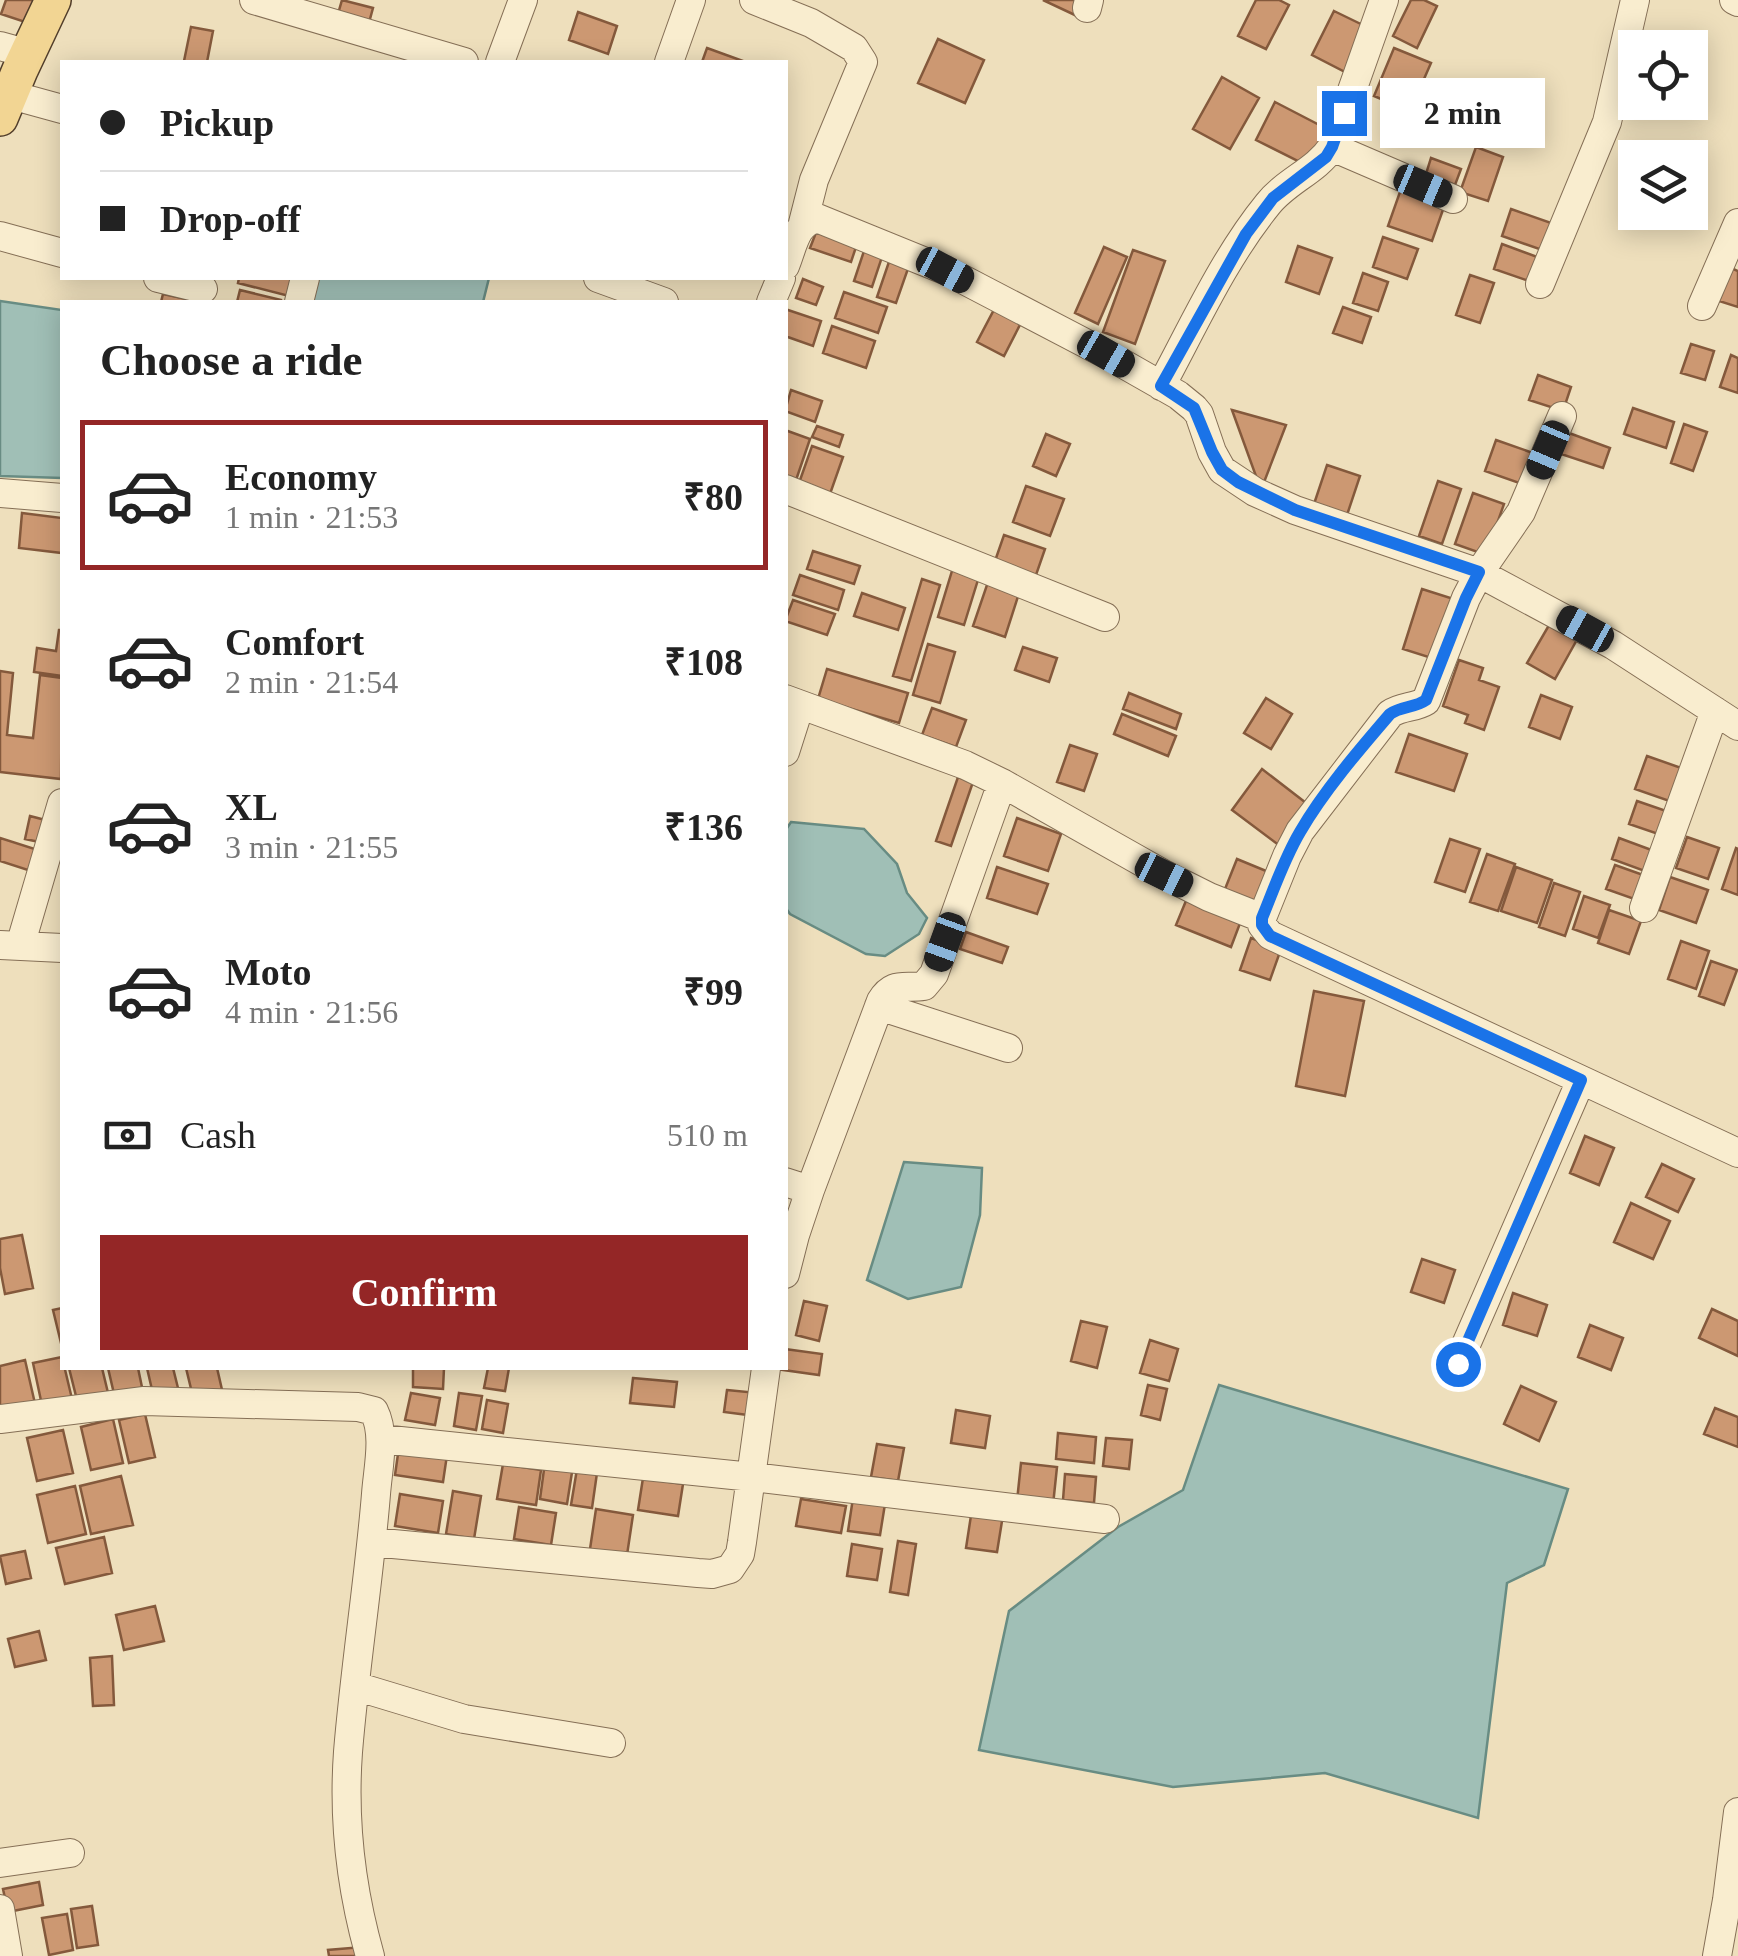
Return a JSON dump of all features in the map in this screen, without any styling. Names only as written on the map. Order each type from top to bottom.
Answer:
[{"type":"main road","points":[[5,106],[14,50],[53,0]]},
{"type":"street","points":[[254,0],[457,60]]},
{"type":"street","points":[[501,60],[523,0]]},
{"type":"street","points":[[670,60],[691,0]]},
{"type":"street","points":[[754,0],[826,31],[854,48],[863,62],[814,180],[803,223],[788,259]]},
{"type":"street","points":[[1161,386],[1255,221],[1273,198],[1316,166],[1332,147],[1384,0]]},
{"type":"street","points":[[1540,284],[1607,122],[1635,0]]},
{"type":"street","points":[[5,106],[60,109]]},
{"type":"street","points":[[1332,147],[1453,199]]},
{"type":"street","points":[[803,223],[817,218],[916,257],[1033,316],[1194,408],[1222,470],[1246,487],[1295,510],[1479,572],[1613,645],[1726,719],[1644,908]]},
{"type":"street","points":[[1702,306],[1732,254],[1738,222]]},
{"type":"street","points":[[0,236],[60,251]]},
{"type":"street","points":[[166,280],[203,289]]},
{"type":"street","points":[[604,280],[658,300]]},
{"type":"street","points":[[1562,416],[1521,512],[1479,572],[1466,598],[1426,700],[1390,714],[1332,787],[1287,856],[1262,925],[1270,936],[1738,1153]]},
{"type":"street","points":[[788,490],[1105,617]]},
{"type":"street","points":[[0,492],[60,498]]},
{"type":"street","points":[[788,731],[792,702],[938,754],[1002,783],[1164,875],[1262,918]]},
{"type":"street","points":[[788,1262],[795,1234],[798,1186],[879,1006],[895,987],[924,986],[934,974],[1002,783]]},
{"type":"street","points":[[60,808],[10,945],[60,948]]},
{"type":"street","points":[[879,1006],[1008,1048]]},
{"type":"street","points":[[1458,1364],[1581,1080]]},
{"type":"street","points":[[372,1542],[712,1574],[730,1569],[740,1554],[766,1370]]},
{"type":"street","points":[[0,1419],[144,1401],[366,1407],[377,1415],[380,1439],[372,1542],[346,1803],[352,1883],[370,1956]]},
{"type":"street","points":[[380,1439],[752,1477],[1105,1519]]},
{"type":"street","points":[[355,1686],[464,1719],[611,1743]]},
{"type":"street","points":[[1717,1956],[1738,1812]]},
{"type":"street","points":[[0,1863],[70,1853]]},
{"type":"street","points":[[0,1909],[8,1956]]},
{"type":"water","points":[[318,280],[488,280],[484,300],[312,300]]},
{"type":"water","points":[[0,301],[60,310],[60,478],[0,476]]},
{"type":"water","points":[[791,822],[864,829],[897,864],[907,893],[927,918],[919,934],[885,956],[866,954],[790,914]]},
{"type":"water","points":[[904,1162],[982,1168],[980,1215],[961,1287],[908,1299],[867,1280]]},
{"type":"water","points":[[1219,1385],[1568,1489],[1544,1565],[1507,1583],[1478,1818],[1325,1773],[1173,1787],[979,1750],[1009,1611],[1118,1527],[1183,1490]]},
{"type":"building","points":[[6,0],[38,0],[31,24],[1,14]]},
{"type":"building","points":[[342,0],[373,8],[367,30],[336,21]]},
{"type":"building","points":[[1043,0],[1085,0],[1077,16]]},
{"type":"building","points":[[1256,0],[1279,0],[1289,5],[1266,49],[1238,36]]},
{"type":"building","points":[[1411,0],[1437,6],[1417,48],[1393,36]]},
{"type":"building","points":[[1334,11],[1371,29],[1349,74],[1312,55]]},
{"type":"building","points":[[578,12],[617,26],[608,54],[569,40]]},
{"type":"building","points":[[191,27],[213,31],[207,60],[184,60]]},
{"type":"building","points":[[938,39],[984,60],[965,103],[918,83]]},
{"type":"building","points":[[707,48],[740,60],[703,60]]},
{"type":"building","points":[[1394,48],[1431,63],[1410,111],[1374,96]]},
{"type":"building","points":[[1222,77],[1259,98],[1230,149],[1193,129]]},
{"type":"building","points":[[1275,102],[1327,129],[1308,166],[1256,140]]},
{"type":"building","points":[[1476,147],[1503,157],[1488,201],[1460,192]]},
{"type":"building","points":[[1431,158],[1461,169],[1455,185],[1426,174]]},
{"type":"building","points":[[1401,189],[1445,204],[1432,241],[1388,226]]},
{"type":"building","points":[[1511,209],[1554,224],[1545,251],[1502,236]]},
{"type":"building","points":[[817,230],[857,244],[851,262],[810,248]]},
{"type":"building","points":[[1383,237],[1418,249],[1407,279],[1373,267]]},
{"type":"building","points":[[1502,244],[1540,258],[1532,282],[1494,269]]},
{"type":"building","points":[[1298,246],[1332,258],[1319,294],[1286,282]]},
{"type":"building","points":[[1104,247],[1127,257],[1098,324],[1075,313]]},
{"type":"building","points":[[865,248],[883,254],[872,287],[854,281]]},
{"type":"building","points":[[1133,250],[1165,261],[1135,344],[1103,332]]},
{"type":"building","points":[[892,253],[911,260],[896,303],[877,297]]},
{"type":"building","points":[[1731,268],[1738,271],[1738,307],[1719,301]]},
{"type":"building","points":[[1363,273],[1388,282],[1378,311],[1353,303]]},
{"type":"building","points":[[1470,275],[1494,283],[1480,323],[1456,315]]},
{"type":"building","points":[[803,279],[823,287],[816,305],[796,298]]},
{"type":"building","points":[[239,280],[293,280],[289,296],[238,283]]},
{"type":"building","points":[[240,290],[281,300],[238,300]]},
{"type":"building","points":[[844,292],[887,307],[878,333],[835,318]]},
{"type":"building","points":[[163,294],[192,300],[162,300]]},
{"type":"building","points":[[997,304],[1024,317],[1004,356],[977,342]]},
{"type":"building","points":[[1343,307],[1371,317],[1362,343],[1333,333]]},
{"type":"building","points":[[788,310],[821,321],[813,346],[788,337]]},
{"type":"building","points":[[832,326],[875,341],[866,368],[823,353]]},
{"type":"building","points":[[1691,344],[1714,351],[1705,380],[1681,373]]},
{"type":"building","points":[[1731,355],[1738,358],[1738,393],[1720,387]]},
{"type":"building","points":[[1538,375],[1571,387],[1563,411],[1529,400]]},
{"type":"building","points":[[791,390],[822,401],[815,422],[788,412]]},
{"type":"building","points":[[1633,408],[1674,422],[1666,448],[1624,434]]},
{"type":"building","points":[[1232,410],[1286,425],[1261,490]]},
{"type":"building","points":[[1684,424],[1707,432],[1693,471],[1671,463]]},
{"type":"building","points":[[817,426],[843,435],[839,447],[812,437]]},
{"type":"building","points":[[788,431],[810,439],[795,483],[788,480]]},
{"type":"building","points":[[1569,433],[1610,448],[1603,468],[1561,454]]},
{"type":"building","points":[[1046,434],[1070,444],[1056,476],[1033,466]]},
{"type":"building","points":[[1496,440],[1533,453],[1522,484],[1485,471]]},
{"type":"building","points":[[812,446],[843,457],[830,494],[799,483]]},
{"type":"building","points":[[1327,465],[1360,476],[1347,515],[1314,504]]},
{"type":"building","points":[[1438,481],[1461,489],[1442,544],[1419,536]]},
{"type":"building","points":[[1026,486],[1064,499],[1050,536],[1013,522]]},
{"type":"building","points":[[1473,493],[1504,504],[1486,555],[1455,544]]},
{"type":"building","points":[[22,513],[60,518],[60,553],[19,548]]},
{"type":"building","points":[[1004,535],[1045,549],[1036,575],[995,561]]},
{"type":"building","points":[[813,551],[860,566],[854,584],[807,569]]},
{"type":"building","points":[[955,561],[981,570],[964,625],[938,617]]},
{"type":"building","points":[[800,575],[844,590],[838,610],[793,595]]},
{"type":"building","points":[[922,579],[940,585],[911,681],[893,676]]},
{"type":"building","points":[[989,579],[1020,590],[1005,637],[973,626]]},
{"type":"building","points":[[1422,589],[1460,601],[1441,661],[1403,649]]},
{"type":"building","points":[[862,593],[905,608],[898,630],[854,616]]},
{"type":"building","points":[[793,600],[835,614],[827,635],[788,622]]},
{"type":"building","points":[[1552,620],[1579,636],[1555,679],[1527,663]]},
{"type":"building","points":[[60,630],[60,676],[34,672],[37,648],[56,651]]},
{"type":"building","points":[[928,644],[955,652],[940,703],[913,695]]},
{"type":"building","points":[[1023,647],[1057,658],[1049,682],[1015,670]]},
{"type":"building","points":[[1459,660],[1483,668],[1479,680],[1499,687],[1484,730],[1465,723],[1468,715],[1443,706]]},
{"type":"building","points":[[827,669],[908,693],[899,723],[818,699]]},
{"type":"building","points":[[0,671],[13,673],[7,735],[33,738],[40,675],[60,678],[60,779],[0,772]]},
{"type":"building","points":[[1129,693],[1181,714],[1176,729],[1123,709]]},
{"type":"building","points":[[1541,695],[1572,707],[1560,739],[1529,727]]},
{"type":"building","points":[[1266,698],[1292,714],[1271,749],[1244,733]]},
{"type":"building","points":[[932,708],[966,720],[956,747],[922,735]]},
{"type":"building","points":[[1122,714],[1176,736],[1168,756],[1114,734]]},
{"type":"building","points":[[1409,734],[1467,754],[1454,791],[1396,772]]},
{"type":"building","points":[[1070,745],[1097,754],[1084,791],[1057,782]]},
{"type":"building","points":[[1647,756],[1687,770],[1675,803],[1635,789]]},
{"type":"building","points":[[1262,769],[1310,806],[1280,846],[1232,810]]},
{"type":"building","points":[[958,777],[973,782],[951,846],[936,841]]},
{"type":"building","points":[[1637,801],[1672,813],[1664,836],[1629,824]]},
{"type":"building","points":[[30,816],[49,821],[44,843],[25,839]]},
{"type":"building","points":[[1017,818],[1061,834],[1048,871],[1004,856]]},
{"type":"building","points":[[1687,837],[1719,848],[1708,879],[1676,868]]},
{"type":"building","points":[[0,838],[41,851],[34,872],[0,861]]},
{"type":"building","points":[[1619,838],[1657,852],[1650,873],[1612,859]]},
{"type":"building","points":[[1450,839],[1480,849],[1465,892],[1435,882]]},
{"type":"building","points":[[1738,849],[1738,895],[1722,889]]},
{"type":"building","points":[[1487,854],[1515,864],[1498,911],[1470,902]]},
{"type":"building","points":[[1237,859],[1271,873],[1255,913],[1221,899]]},
{"type":"building","points":[[1615,865],[1646,876],[1637,900],[1606,889]]},
{"type":"building","points":[[997,867],[1048,884],[1037,914],[987,898]]},
{"type":"building","points":[[1516,867],[1552,880],[1537,923],[1501,911]]},
{"type":"building","points":[[1670,877],[1708,890],[1696,923],[1659,910]]},
{"type":"building","points":[[1554,883],[1580,892],[1565,936],[1539,927]]},
{"type":"building","points":[[1188,896],[1242,918],[1231,947],[1176,925]]},
{"type":"building","points":[[1584,896],[1610,905],[1598,938],[1573,929]]},
{"type":"building","points":[[1609,910],[1641,921],[1629,954],[1598,943]]},
{"type":"building","points":[[966,932],[1008,947],[1002,963],[960,949]]},
{"type":"building","points":[[1251,938],[1281,949],[1270,980],[1240,970]]},
{"type":"building","points":[[1681,941],[1709,951],[1696,989],[1668,979]]},
{"type":"building","points":[[1711,961],[1737,970],[1724,1005],[1699,996]]},
{"type":"building","points":[[1314,991],[1364,1001],[1345,1096],[1296,1086]]},
{"type":"building","points":[[1585,1136],[1614,1148],[1599,1185],[1570,1173]]},
{"type":"building","points":[[1662,1164],[1694,1179],[1678,1212],[1646,1197]]},
{"type":"building","points":[[1631,1203],[1670,1221],[1653,1259],[1614,1242]]},
{"type":"building","points":[[22,1235],[33,1288],[5,1294],[0,1239]]},
{"type":"building","points":[[1422,1259],[1455,1270],[1444,1303],[1411,1292]]},
{"type":"building","points":[[1513,1293],[1547,1305],[1537,1336],[1503,1325]]},
{"type":"building","points":[[804,1301],[827,1306],[819,1341],[796,1335]]},
{"type":"building","points":[[60,1308],[60,1339],[53,1310]]},
{"type":"building","points":[[1712,1309],[1738,1321],[1738,1356],[1699,1338]]},
{"type":"building","points":[[1081,1321],[1107,1327],[1097,1368],[1071,1361]]},
{"type":"building","points":[[1590,1325],[1623,1338],[1611,1370],[1578,1357]]},
{"type":"building","points":[[1150,1340],[1178,1349],[1169,1381],[1140,1373]]},
{"type":"building","points":[[788,1349],[822,1354],[819,1375],[783,1370],[788,1370]]},
{"type":"building","points":[[60,1357],[60,1370],[65,1370],[73,1403],[43,1410],[33,1363]]},
{"type":"building","points":[[25,1360],[36,1408],[2,1416],[0,1366]]},
{"type":"building","points":[[70,1370],[102,1370],[109,1397],[78,1404]]},
{"type":"building","points":[[108,1370],[138,1370],[143,1392],[115,1398]]},
{"type":"building","points":[[147,1370],[174,1370],[178,1388],[153,1394]]},
{"type":"building","points":[[186,1370],[217,1370],[223,1394],[194,1401]]},
{"type":"building","points":[[413,1370],[444,1370],[443,1389],[413,1387]]},
{"type":"building","points":[[488,1370],[509,1370],[505,1391],[484,1388]]},
{"type":"building","points":[[633,1378],[677,1382],[674,1407],[630,1403]]},
{"type":"building","points":[[1148,1385],[1167,1389],[1160,1420],[1141,1415]]},
{"type":"building","points":[[1521,1386],[1556,1402],[1539,1441],[1504,1424]]},
{"type":"building","points":[[727,1390],[758,1393],[756,1416],[724,1412]]},
{"type":"building","points":[[411,1393],[440,1398],[435,1425],[405,1420]]},
{"type":"building","points":[[459,1393],[482,1396],[476,1430],[454,1426]]},
{"type":"building","points":[[487,1400],[508,1404],[503,1433],[482,1429]]},
{"type":"building","points":[[1715,1408],[1738,1417],[1738,1447],[1704,1434]]},
{"type":"building","points":[[956,1410],[990,1416],[985,1448],[951,1443]]},
{"type":"building","points":[[145,1414],[155,1457],[129,1463],[119,1420]]},
{"type":"building","points":[[113,1419],[123,1463],[91,1470],[81,1427]]},
{"type":"building","points":[[63,1430],[73,1473],[37,1481],[27,1438]]},
{"type":"building","points":[[1058,1433],[1096,1437],[1094,1463],[1056,1459]]},
{"type":"building","points":[[1106,1438],[1132,1440],[1129,1469],[1103,1466]]},
{"type":"building","points":[[877,1444],[904,1448],[898,1481],[871,1477]]},
{"type":"building","points":[[399,1447],[447,1455],[443,1482],[395,1475]]},
{"type":"building","points":[[545,1462],[573,1466],[567,1504],[540,1499]]},
{"type":"building","points":[[1021,1463],[1057,1467],[1053,1505],[1017,1501]]},
{"type":"building","points":[[503,1464],[541,1470],[536,1505],[497,1499]]},
{"type":"building","points":[[577,1469],[597,1473],[592,1508],[571,1505]]},
{"type":"building","points":[[1065,1474],[1096,1477],[1094,1503],[1063,1500]]},
{"type":"building","points":[[121,1476],[133,1525],[91,1534],[80,1486]]},
{"type":"building","points":[[643,1478],[683,1484],[678,1516],[638,1510]]},
{"type":"building","points":[[75,1486],[86,1534],[48,1543],[37,1495]]},
{"type":"building","points":[[453,1491],[481,1496],[474,1539],[446,1534]]},
{"type":"building","points":[[400,1494],[443,1501],[438,1533],[395,1526]]},
{"type":"building","points":[[853,1498],[885,1504],[880,1535],[848,1531]]},
{"type":"building","points":[[801,1499],[846,1506],[841,1533],[796,1526]]},
{"type":"building","points":[[519,1507],[556,1513],[551,1545],[514,1539]]},
{"type":"building","points":[[596,1509],[633,1515],[627,1555],[590,1549]]},
{"type":"building","points":[[972,1509],[1003,1515],[997,1552],[966,1548]]},
{"type":"building","points":[[104,1537],[112,1573],[65,1584],[56,1548]]},
{"type":"building","points":[[898,1541],[916,1544],[908,1595],[890,1592]]},
{"type":"building","points":[[852,1544],[882,1549],[877,1580],[847,1576]]},
{"type":"building","points":[[25,1551],[31,1578],[6,1584],[0,1556]]},
{"type":"building","points":[[155,1606],[164,1641],[124,1650],[116,1615]]},
{"type":"building","points":[[39,1631],[46,1660],[15,1667],[8,1639]]},
{"type":"building","points":[[112,1656],[114,1705],[93,1706],[90,1658]]},
{"type":"building","points":[[39,1882],[43,1905],[8,1912],[3,1889]]},
{"type":"building","points":[[92,1906],[98,1945],[77,1948],[71,1909]]},
{"type":"building","points":[[67,1914],[73,1950],[49,1955],[42,1918]]},
{"type":"building","points":[[362,1947],[362,1956],[329,1956],[328,1950]]},
{"type":"route","points":[[1344,113],[1326,157],[1273,198],[1246,234],[1161,386],[1199,414],[1222,470],[1255,492],[1295,510],[1479,572],[1426,700],[1390,714],[1332,787],[1300,831],[1262,918],[1264,930],[1270,936],[1581,1080],[1458,1364]]}]
